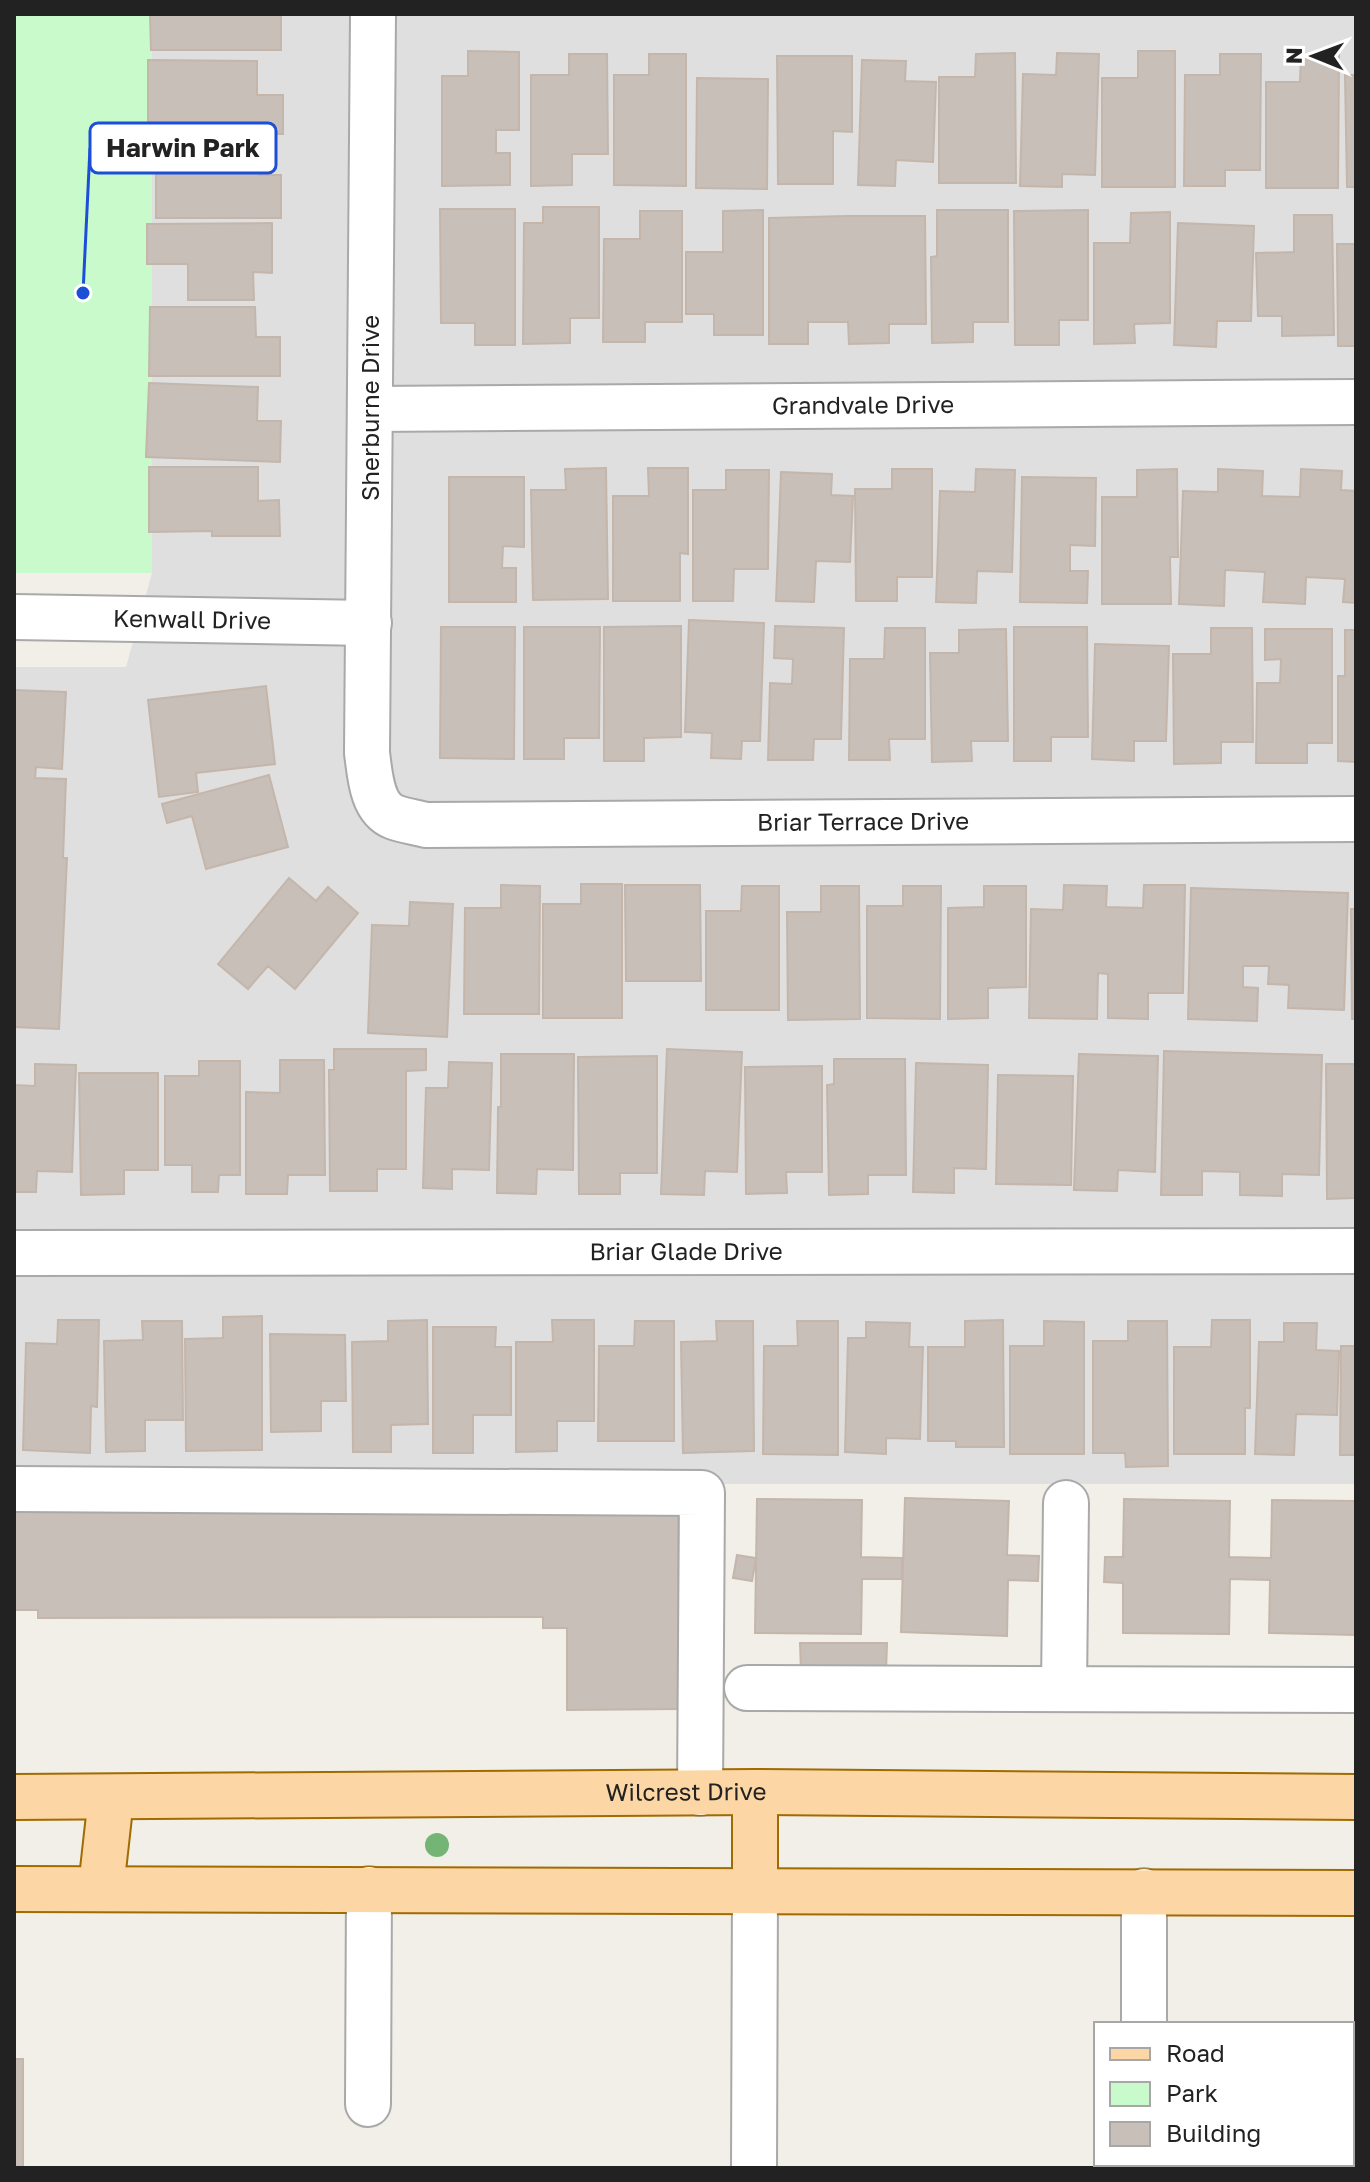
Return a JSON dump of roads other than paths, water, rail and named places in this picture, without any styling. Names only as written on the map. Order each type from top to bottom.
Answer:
[{"type":"main road","name":"Wilcrest Drive","points":[[14,1797],[755,1792],[1356,1797]]},
{"type":"main road","points":[[755,1792],[755,1889]]},
{"type":"main road","points":[[101,1888],[111,1798]]},
{"type":"main road","points":[[14,1889],[1356,1893]]},
{"type":"street","name":"Sherburne Drive","points":[[373,14],[367,753],[377,801]]},
{"type":"street","name":"Grandvale Drive","points":[[371,409],[1356,402]]},
{"type":"street","name":"Kenwall Drive","points":[[14,617],[369,623]]},
{"type":"street","name":"Briar Terrace Drive","points":[[377,801],[391,816],[426,825],[1356,819]]},
{"type":"street","name":"Briar Glade Drive","points":[[14,1253],[1356,1251]]},
{"type":"street","points":[[14,1489],[702,1493],[700,1793]]},
{"type":"street","points":[[1064,1689],[1066,1503]]},
{"type":"street","points":[[747,1688],[1356,1690]]},
{"type":"street","points":[[368,2104],[369,1889]]},
{"type":"street","points":[[754,2168],[755,1889]]},
{"type":"street","points":[[1144,1891],[1144,2022]]},
{"type":"place","name":"Harwin Park","points":[[83,293]]}]
